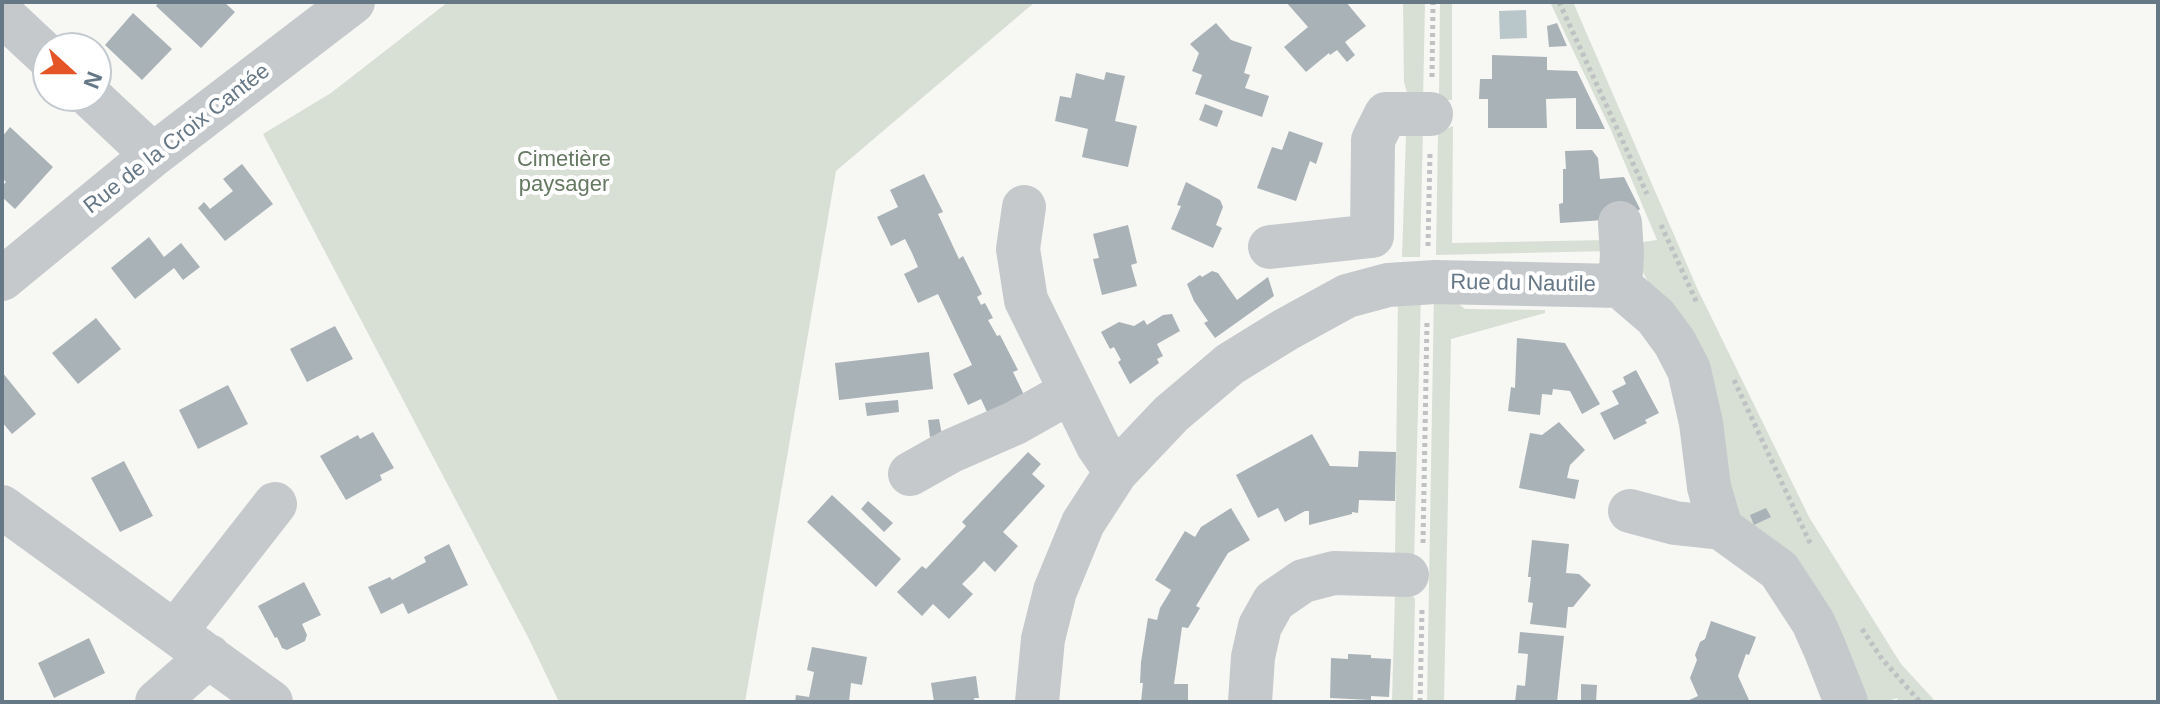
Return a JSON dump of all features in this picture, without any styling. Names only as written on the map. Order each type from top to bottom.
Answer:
[{"type":"street","name":"Rue de la Croix Cantée","points":[[2,279],[153,155],[353,2]]},
{"type":"street","points":[[2,14],[32,42]]},
{"type":"street","points":[[107,112],[153,155]]},
{"type":"street","points":[[1270,247],[1372,236],[1373,140],[1386,114],[1431,114]]},
{"type":"street","points":[[1024,207],[1018,249],[1026,300],[1098,446],[1116,472]]},
{"type":"street","points":[[1620,223],[1620,286]]},
{"type":"street","points":[[1337,241],[1347,296]]},
{"type":"street","name":"Rue du Nautile","points":[[1037,702],[1043,639],[1055,591],[1083,523],[1116,472],[1171,414],[1230,364],[1347,296],[1388,285],[1620,286],[1656,317],[1689,370],[1701,423],[1709,487],[1721,528]]},
{"type":"street","points":[[910,474],[951,451],[1015,423],[1070,392]]},
{"type":"street","points":[[157,702],[275,504]]},
{"type":"street","points":[[2,507],[271,702]]},
{"type":"street","points":[[1630,511],[1675,523],[1721,528],[1779,570],[1813,622],[1846,702]]},
{"type":"street","points":[[1250,702],[1253,657],[1260,626],[1274,601],[1303,581],[1334,573],[1417,576]]},
{"type":"path","points":[[1420,702],[1417,576],[1428,285],[1433,2]]},
{"type":"green space","name":"Cimetière paysager","points":[[448,2],[1035,2],[836,171],[745,702],[559,702],[529,639],[263,134],[331,93]]},
{"type":"green space","points":[[1403,2],[1425,2],[1423,100],[1407,92],[1404,82]]},
{"type":"green space","points":[[1440,2],[1452,2],[1452,100],[1439,100]]},
{"type":"green space","points":[[1550,2],[1573,2],[1697,288],[1809,517],[1901,664],[1936,702],[1899,702],[1897,698],[1885,702],[1858,702],[1744,527],[1653,290],[1640,267],[1637,243],[1657,240],[1610,128]]},
{"type":"green space","points":[[1453,126],[1452,243],[1606,240],[1607,251],[1436,255],[1438,132]]},
{"type":"green space","points":[[1423,129],[1420,257],[1402,257],[1406,135]]},
{"type":"green space","points":[[1421,293],[1414,561],[1395,560],[1398,297]]},
{"type":"green space","points":[[1434,293],[1455,301],[1465,309],[1545,310],[1545,313],[1451,339],[1444,702],[1427,702]]},
{"type":"green space","points":[[1395,593],[1412,595],[1415,599],[1413,702],[1392,702]]},
{"type":"shaded area","points":[[1526,10],[1527,38],[1500,39],[1499,11]]},
{"type":"building","points":[[159,2],[224,2],[235,12],[201,48],[156,6]]},
{"type":"building","points":[[1286,2],[1346,2],[1366,26],[1345,42],[1355,55],[1347,62],[1337,50],[1306,72],[1284,47],[1308,27]]},
{"type":"building","points":[[133,13],[172,49],[142,80],[112,52],[112,37]]},
{"type":"building","points":[[1216,23],[1231,40],[1252,47],[1244,73],[1250,75],[1245,88],[1269,96],[1262,117],[1195,94],[1202,75],[1192,71],[1199,53],[1190,44]]},
{"type":"building","points":[[1557,23],[1567,46],[1549,47],[1547,26]]},
{"type":"building","points":[[1492,55],[1547,57],[1547,70],[1577,71],[1605,129],[1576,129],[1576,98],[1546,99],[1547,128],[1488,128],[1488,99],[1479,99],[1480,79],[1492,79]]},
{"type":"building","points":[[1106,72],[1125,76],[1115,121],[1137,126],[1128,167],[1082,157],[1088,129],[1055,121],[1060,96],[1071,98],[1076,73],[1104,80]]},
{"type":"building","points":[[1205,104],[1223,111],[1217,127],[1199,120]]},
{"type":"building","points":[[10,127],[53,167],[15,209],[2,197],[2,186],[6,182],[2,178],[2,137]]},
{"type":"building","points":[[1289,131],[1323,143],[1316,164],[1310,161],[1296,201],[1257,188],[1272,147],[1282,150]]},
{"type":"building","points":[[1592,150],[1598,158],[1600,179],[1624,177],[1640,209],[1634,214],[1604,220],[1560,223],[1565,151]]},
{"type":"building","points":[[242,164],[273,204],[225,241],[198,208],[204,202],[210,209],[233,191],[223,179]]},
{"type":"building","points":[[924,174],[943,212],[938,214],[959,259],[963,256],[982,294],[977,297],[981,305],[985,303],[993,318],[988,320],[997,336],[1000,335],[1018,370],[1013,372],[1025,397],[988,414],[981,399],[968,405],[953,374],[972,365],[938,294],[918,303],[904,274],[918,267],[912,253],[905,239],[891,246],[877,217],[898,207],[890,190]]},
{"type":"building","points":[[1186,182],[1220,200],[1223,207],[1216,225],[1222,228],[1213,248],[1171,229],[1181,206],[1177,205]]},
{"type":"building","points":[[1128,225],[1137,263],[1131,265],[1137,286],[1102,295],[1093,259],[1099,258],[1093,234]]},
{"type":"building","points":[[149,237],[164,257],[181,243],[200,267],[183,280],[174,268],[135,299],[111,268]]},
{"type":"building","points":[[1212,271],[1218,273],[1237,300],[1268,277],[1274,296],[1215,338],[1204,323],[1208,321],[1187,284]]},
{"type":"building","points":[[1172,314],[1180,331],[1157,344],[1163,356],[1157,359],[1159,363],[1130,384],[1114,347],[1110,349],[1101,332],[1119,322],[1134,326],[1144,320],[1147,325],[1163,315]]},
{"type":"building","points":[[96,318],[121,349],[78,384],[52,353]]},
{"type":"building","points":[[335,326],[353,359],[307,382],[290,349]]},
{"type":"building","points":[[1517,338],[1565,343],[1600,404],[1582,414],[1570,391],[1553,389],[1552,395],[1542,394],[1540,415],[1508,411],[1511,387],[1515,388]]},
{"type":"building","points":[[929,352],[933,389],[839,400],[835,363]]},
{"type":"building","points":[[1636,370],[1659,413],[1645,420],[1647,423],[1614,440],[1600,413],[1619,404],[1612,391],[1626,384],[1623,377]]},
{"type":"building","points":[[2,372],[36,414],[12,434],[2,422]]},
{"type":"building","points":[[228,385],[248,424],[198,449],[179,410]]},
{"type":"building","points":[[898,400],[899,412],[867,416],[865,403]]},
{"type":"building","points":[[939,419],[942,435],[930,437],[928,420]]},
{"type":"building","points":[[1559,422],[1585,450],[1570,465],[1567,478],[1579,480],[1575,499],[1519,488],[1530,433],[1542,435]]},
{"type":"building","points":[[373,432],[394,468],[380,475],[382,480],[346,500],[320,456],[358,435],[360,439]]},
{"type":"building","points":[[1312,434],[1330,466],[1358,467],[1359,451],[1396,452],[1395,501],[1359,500],[1358,513],[1309,525],[1309,511],[1285,522],[1278,508],[1258,518],[1236,475]]},
{"type":"building","points":[[1028,452],[1041,464],[1032,474],[1045,486],[1003,532],[1018,546],[995,572],[984,561],[962,584],[973,594],[949,619],[933,604],[922,616],[897,592],[922,566],[926,569],[966,526],[962,522]]},
{"type":"building","points":[[124,461],[153,516],[120,532],[91,478]]},
{"type":"building","points":[[832,495],[901,559],[876,587],[807,522]]},
{"type":"building","points":[[868,501],[893,523],[884,532],[861,509]]},
{"type":"building","points":[[1231,508],[1250,540],[1228,553],[1196,606],[1200,608],[1188,628],[1182,627],[1174,684],[1188,684],[1188,702],[1141,702],[1141,662],[1148,618],[1157,620],[1171,590],[1155,580],[1185,531],[1195,537],[1201,527]]},
{"type":"building","points":[[1766,508],[1771,517],[1754,525],[1750,515]]},
{"type":"building","points":[[1532,540],[1569,544],[1566,573],[1579,574],[1591,585],[1573,607],[1568,607],[1566,628],[1530,624],[1533,603],[1528,602],[1531,577],[1528,577]]},
{"type":"building","points":[[449,544],[468,585],[408,614],[403,603],[381,614],[368,587],[390,577],[392,580],[426,562],[424,557]]},
{"type":"building","points":[[304,582],[321,615],[302,624],[307,635],[305,641],[287,650],[275,638],[258,606]]},
{"type":"building","points":[[1711,621],[1756,637],[1738,676],[1749,700],[1745,702],[1685,702],[1698,696],[1690,678],[1697,660],[1695,655]]},
{"type":"building","points":[[1520,632],[1564,636],[1557,702],[1515,702],[1517,685],[1525,686],[1528,654],[1518,653]]},
{"type":"building","points":[[89,638],[105,673],[54,698],[38,663]]},
{"type":"building","points":[[812,647],[867,657],[862,685],[851,683],[849,702],[795,702],[796,695],[809,697],[814,672],[807,670]]},
{"type":"building","points":[[1348,654],[1391,659],[1389,697],[1371,696],[1371,700],[1330,698],[1331,658],[1348,659]]},
{"type":"building","points":[[976,676],[979,698],[974,698],[975,702],[934,702],[931,683]]},
{"type":"building","points":[[1581,684],[1597,685],[1596,702],[1581,702]]}]
